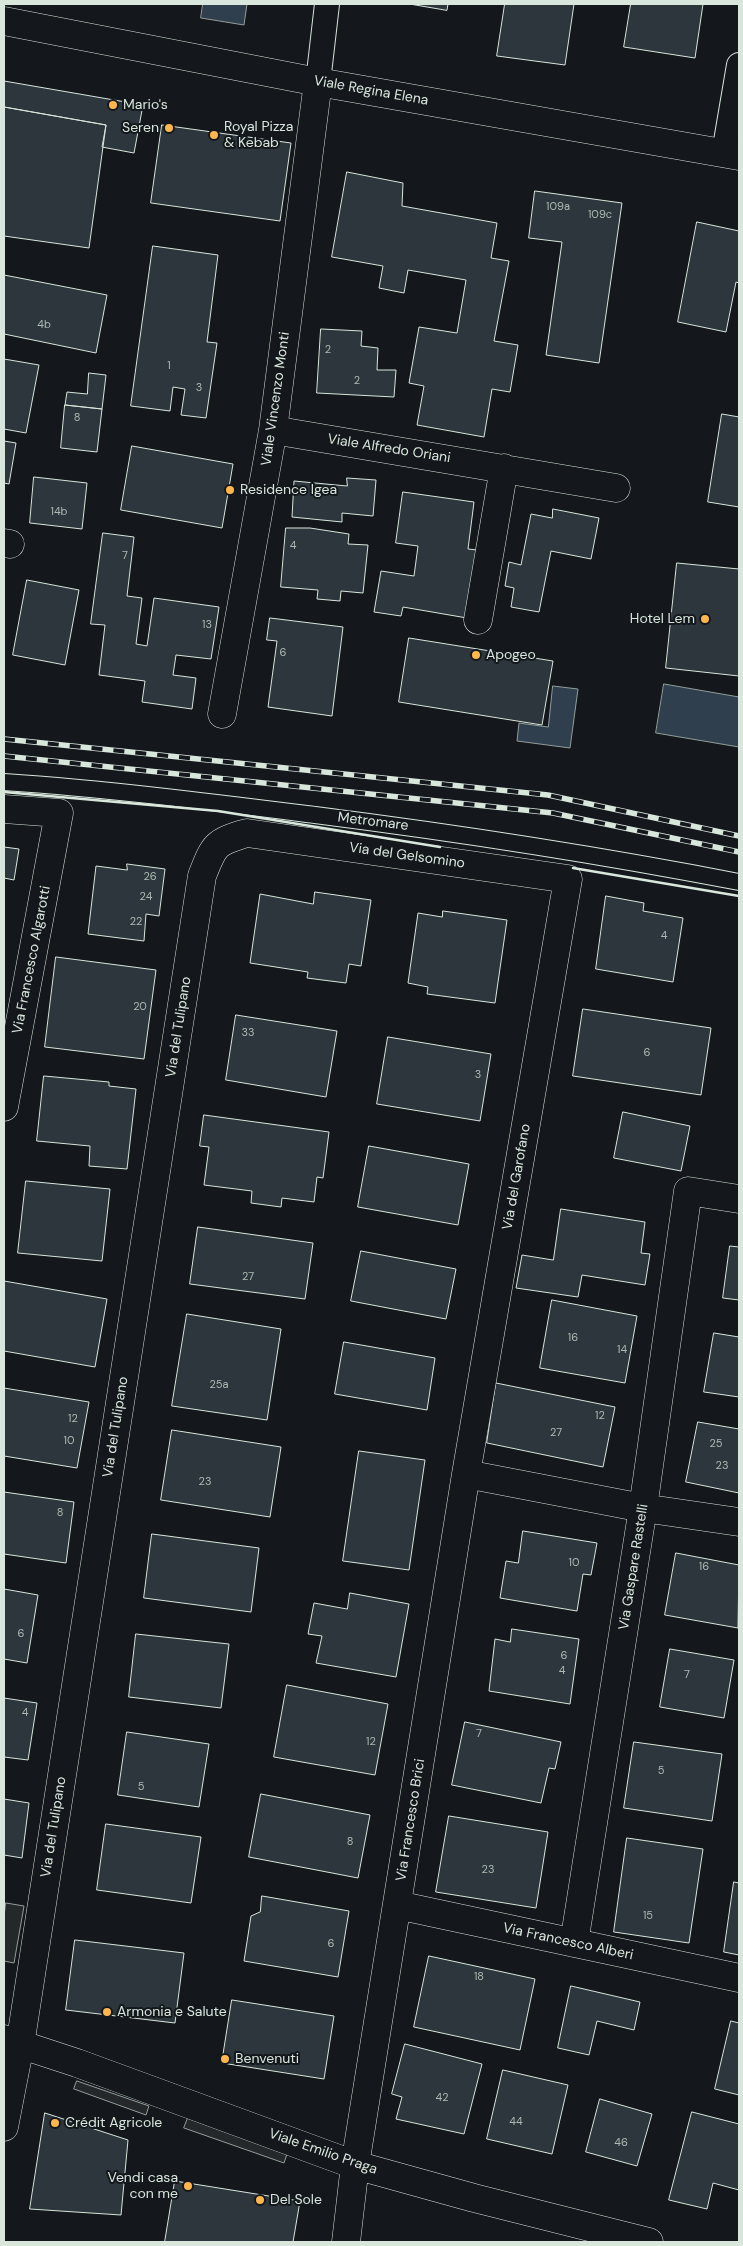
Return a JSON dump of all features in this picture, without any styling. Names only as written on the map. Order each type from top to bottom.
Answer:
[{"type":"street","points":[[318,82],[327,4]]},
{"type":"street","name":"Viale Regina Elena","points":[[4,21],[318,82],[731,155]]},
{"type":"street","points":[[731,155],[739,64]]},
{"type":"street","name":"Viale Vincenzo Monti","points":[[222,714],[274,430],[318,82]]},
{"type":"street","name":"Viale Alfredo Oriani","points":[[274,430],[616,488]]},
{"type":"street","points":[[478,620],[504,468]]},
{"type":"street","name":"Via Francesco Algarotti","points":[[4,809],[59,812],[15,985],[4,1107]]},
{"type":"street","name":"Via del Gelsomino","points":[[247,833],[568,879]]},
{"type":"street","name":"Via del Tulipano","points":[[4,2127],[12,2042],[202,876],[212,851],[223,840],[247,833]]},
{"type":"street","name":"Via del Garofano","points":[[466,1474],[568,879]]},
{"type":"street","name":"Via Gaspare Rastelli","points":[[574,1943],[643,1508],[688,1191],[739,1199]]},
{"type":"street","points":[[466,1474],[643,1508],[739,1522]]},
{"type":"street","name":"Via Francesco Brici","points":[[346,2242],[356,2165],[466,1474]]},
{"type":"street","name":"Via Francesco Alberi","points":[[397,1905],[739,1978]]},
{"type":"street","name":"Viale Emilio Praga","points":[[12,2042],[77,2063],[356,2165],[474,2198],[649,2242]]},
{"type":"lane","name":"Metromare","points":[[4,782],[169,796],[424,829],[673,869],[739,882]]},
{"type":"shaded area","points":[[6,1903],[24,1906],[14,1963],[4,1961],[4,1917]]},
{"type":"shaded area","points":[[77,2081],[149,2106],[146,2115],[74,2089]]},
{"type":"shaded area","points":[[188,2118],[287,2154],[284,2163],[184,2128]]},
{"type":"water","points":[[203,4],[247,4],[244,25],[201,18]]},
{"type":"water","points":[[664,684],[739,697],[739,747],[656,733]]},
{"type":"water","points":[[553,686],[578,689],[570,748],[517,741],[519,723],[548,727]]},
{"type":"building","points":[[410,4],[448,4],[447,10]]},
{"type":"building","points":[[505,4],[574,4],[565,65],[497,56]]},
{"type":"building","points":[[631,4],[703,4],[695,58],[624,47]]},
{"type":"building","points":[[4,81],[143,105],[134,153],[102,147],[106,125],[4,107]]},
{"type":"building","points":[[4,107],[106,125],[89,248],[4,236]]},
{"type":"building","points":[[162,125],[291,143],[280,221],[151,203]]},
{"type":"building","points":[[347,172],[403,183],[402,206],[497,223],[491,258],[509,261],[494,341],[518,345],[510,392],[492,389],[484,437],[417,425],[424,386],[409,383],[419,327],[457,333],[466,280],[408,270],[404,293],[379,288],[383,266],[332,257]]},
{"type":"building","points":[[535,191],[622,203],[599,363],[546,355],[562,242],[529,238]]},
{"type":"building","points":[[697,222],[739,231],[739,283],[736,282],[726,332],[678,322]]},
{"type":"building","points":[[153,246],[218,255],[207,342],[217,343],[206,418],[181,415],[185,389],[173,387],[170,411],[131,406]]},
{"type":"building","points":[[4,275],[107,295],[96,353],[4,334]]},
{"type":"building","points":[[321,329],[362,331],[361,346],[378,348],[377,370],[396,370],[394,397],[317,393]]},
{"type":"building","points":[[4,359],[39,365],[26,433],[4,429]]},
{"type":"building","points":[[89,373],[106,375],[102,409],[65,405],[67,392],[87,394]]},
{"type":"building","points":[[65,405],[102,409],[97,452],[61,448]]},
{"type":"building","points":[[722,414],[739,417],[739,507],[708,502]]},
{"type":"building","points":[[4,441],[16,443],[9,484],[4,483]]},
{"type":"building","points":[[132,446],[233,464],[222,528],[121,510]]},
{"type":"building","points":[[34,477],[87,483],[82,529],[30,523]]},
{"type":"building","points":[[347,478],[376,480],[373,516],[342,513],[342,522],[292,517],[294,481],[347,486]]},
{"type":"building","points":[[403,492],[474,502],[468,549],[477,550],[467,618],[403,607],[401,616],[374,612],[381,571],[414,576],[418,546],[396,543]]},
{"type":"building","points":[[553,509],[599,518],[591,559],[551,551],[539,612],[511,607],[514,588],[505,586],[509,562],[521,565],[531,514],[552,518]]},
{"type":"building","points":[[286,528],[310,528],[349,534],[348,544],[368,545],[363,593],[341,591],[340,601],[317,599],[318,590],[281,587]]},
{"type":"building","points":[[103,533],[134,537],[127,596],[142,598],[136,644],[147,646],[154,598],[219,607],[211,659],[176,655],[173,675],[196,678],[192,709],[142,702],[145,681],[99,675],[105,625],[91,624]]},
{"type":"building","name":"Hotel Lem","points":[[677,563],[739,569],[739,676],[666,668]]},
{"type":"building","points":[[27,580],[79,590],[65,665],[13,655]]},
{"type":"building","points":[[270,618],[343,627],[332,716],[268,707],[277,641],[267,640]]},
{"type":"building","points":[[409,638],[553,661],[542,725],[399,702]]},
{"type":"building","points":[[4,847],[19,849],[14,880],[4,878]]},
{"type":"building","points":[[127,864],[165,869],[159,916],[146,914],[144,941],[88,934],[96,866],[127,870]]},
{"type":"building","points":[[315,892],[371,900],[361,966],[349,964],[346,983],[307,978],[308,972],[250,963],[260,894],[313,904]]},
{"type":"building","points":[[606,896],[644,903],[643,911],[683,918],[673,982],[596,969]]},
{"type":"building","points":[[443,911],[507,920],[495,1003],[427,994],[428,987],[408,983],[418,913],[442,917]]},
{"type":"building","points":[[56,957],[156,970],[144,1059],[45,1047]]},
{"type":"building","points":[[583,1009],[711,1028],[701,1095],[573,1076]]},
{"type":"building","points":[[236,1015],[337,1031],[326,1097],[226,1080]]},
{"type":"building","points":[[388,1037],[491,1054],[480,1121],[377,1104]]},
{"type":"building","points":[[44,1076],[109,1082],[109,1086],[136,1089],[127,1169],[89,1166],[90,1146],[37,1141]]},
{"type":"building","points":[[623,1112],[690,1126],[681,1171],[614,1158]]},
{"type":"building","points":[[204,1115],[329,1132],[323,1178],[317,1177],[314,1202],[282,1198],[281,1207],[251,1203],[252,1191],[204,1185],[209,1147],[200,1146]]},
{"type":"building","points":[[369,1146],[469,1164],[458,1225],[358,1207]]},
{"type":"building","points":[[26,1181],[110,1189],[102,1261],[18,1253]]},
{"type":"building","points":[[561,1209],[645,1222],[641,1253],[650,1254],[645,1285],[582,1275],[578,1297],[516,1288],[522,1255],[553,1260]]},
{"type":"building","points":[[198,1227],[313,1243],[305,1299],[190,1284]]},
{"type":"building","points":[[730,1246],[739,1247],[739,1300],[723,1298]]},
{"type":"building","points":[[361,1251],[456,1269],[446,1319],[351,1301]]},
{"type":"building","points":[[4,1281],[107,1299],[95,1367],[4,1351]]},
{"type":"building","points":[[552,1300],[637,1316],[625,1383],[540,1368]]},
{"type":"building","points":[[187,1314],[281,1329],[267,1420],[172,1406]]},
{"type":"building","points":[[714,1333],[739,1337],[739,1397],[704,1392]]},
{"type":"building","points":[[344,1342],[435,1358],[427,1410],[335,1394]]},
{"type":"building","points":[[496,1383],[615,1407],[603,1467],[487,1443]]},
{"type":"building","points":[[4,1388],[89,1402],[77,1468],[4,1456]]},
{"type":"building","points":[[698,1422],[739,1429],[739,1493],[686,1482]]},
{"type":"building","points":[[172,1430],[281,1447],[270,1517],[161,1500]]},
{"type":"building","points":[[359,1451],[425,1460],[409,1570],[343,1561]]},
{"type":"building","points":[[4,1492],[74,1502],[66,1563],[4,1554]]},
{"type":"building","points":[[523,1531],[597,1543],[591,1575],[583,1574],[577,1611],[500,1598],[506,1561],[518,1563]]},
{"type":"building","points":[[152,1534],[259,1548],[251,1612],[144,1598]]},
{"type":"building","points":[[676,1553],[739,1565],[738,1628],[665,1615]]},
{"type":"building","points":[[4,1589],[38,1595],[27,1663],[4,1659]]},
{"type":"building","points":[[350,1593],[409,1604],[396,1677],[316,1663],[322,1636],[308,1634],[314,1603],[347,1609]]},
{"type":"building","points":[[512,1629],[579,1639],[570,1704],[489,1691],[495,1639],[510,1642]]},
{"type":"building","points":[[136,1634],[229,1644],[221,1708],[129,1697]]},
{"type":"building","points":[[670,1649],[734,1660],[724,1718],[660,1707]]},
{"type":"building","points":[[287,1685],[388,1704],[375,1775],[274,1757]]},
{"type":"building","points":[[4,1698],[37,1703],[28,1760],[4,1757]]},
{"type":"building","points":[[465,1722],[561,1742],[555,1769],[549,1768],[541,1803],[452,1785]]},
{"type":"building","points":[[127,1732],[209,1744],[199,1807],[118,1795]]},
{"type":"building","points":[[634,1742],[722,1754],[712,1821],[624,1808]]},
{"type":"building","points":[[261,1794],[370,1815],[358,1878],[249,1857]]},
{"type":"building","points":[[4,1799],[29,1803],[22,1858],[4,1855]]},
{"type":"building","points":[[449,1816],[548,1832],[536,1908],[436,1892]]},
{"type":"building","points":[[106,1824],[201,1837],[191,1903],[97,1890]]},
{"type":"building","points":[[627,1838],[703,1849],[689,1943],[614,1932]]},
{"type":"building","points":[[734,1882],[739,1883],[739,1955],[724,1952]]},
{"type":"building","points":[[262,1896],[349,1911],[338,1977],[244,1961],[251,1916],[260,1912]]},
{"type":"building","points":[[75,1940],[184,1953],[175,2023],[66,2010]]},
{"type":"building","points":[[429,1956],[535,1979],[520,2050],[414,2027]]},
{"type":"building","points":[[571,1986],[640,2002],[634,2030],[597,2021],[589,2055],[558,2048]]},
{"type":"building","points":[[232,2000],[334,2016],[324,2079],[222,2063]]},
{"type":"building","points":[[731,2021],[739,2023],[739,2095],[715,2089]]},
{"type":"building","points":[[405,2044],[482,2064],[464,2134],[396,2119],[402,2097],[392,2094]]},
{"type":"building","points":[[503,2070],[568,2085],[552,2154],[487,2139]]},
{"type":"building","points":[[600,2099],[652,2114],[637,2166],[586,2152]]},
{"type":"building","points":[[692,2112],[739,2124],[739,2190],[713,2183],[707,2209],[669,2200]]},
{"type":"building","points":[[45,2113],[128,2140],[121,2215],[30,2209]]},
{"type":"building","points":[[175,2181],[300,2201],[293,2242],[165,2242]]},
{"type":"railway","points":[[4,739],[548,795],[739,836]]},
{"type":"railway","points":[[4,756],[553,813],[739,852]]},
{"type":"wall","points":[[4,792],[218,811],[440,847]]},
{"type":"wall","points":[[573,868],[739,896]]},
{"type":"place","name":"Mario's","points":[[113,105]]},
{"type":"place","name":"Seren","points":[[169,128]]},
{"type":"place","name":"Royal Pizza & Kebab","points":[[214,135]]},
{"type":"place","name":"Residence Igea","points":[[230,490]]},
{"type":"place","name":"Hotel Lem","points":[[705,619]]},
{"type":"place","name":"Apogeo","points":[[476,655]]},
{"type":"place","name":"Armonia e Salute","points":[[107,2012]]},
{"type":"place","name":"Benvenuti","points":[[225,2059]]},
{"type":"place","name":"Crédit Agricole","points":[[55,2123]]},
{"type":"place","name":"Vendi casa con me","points":[[188,2186]]},
{"type":"place","name":"Del Sole","points":[[260,2200]]}]
